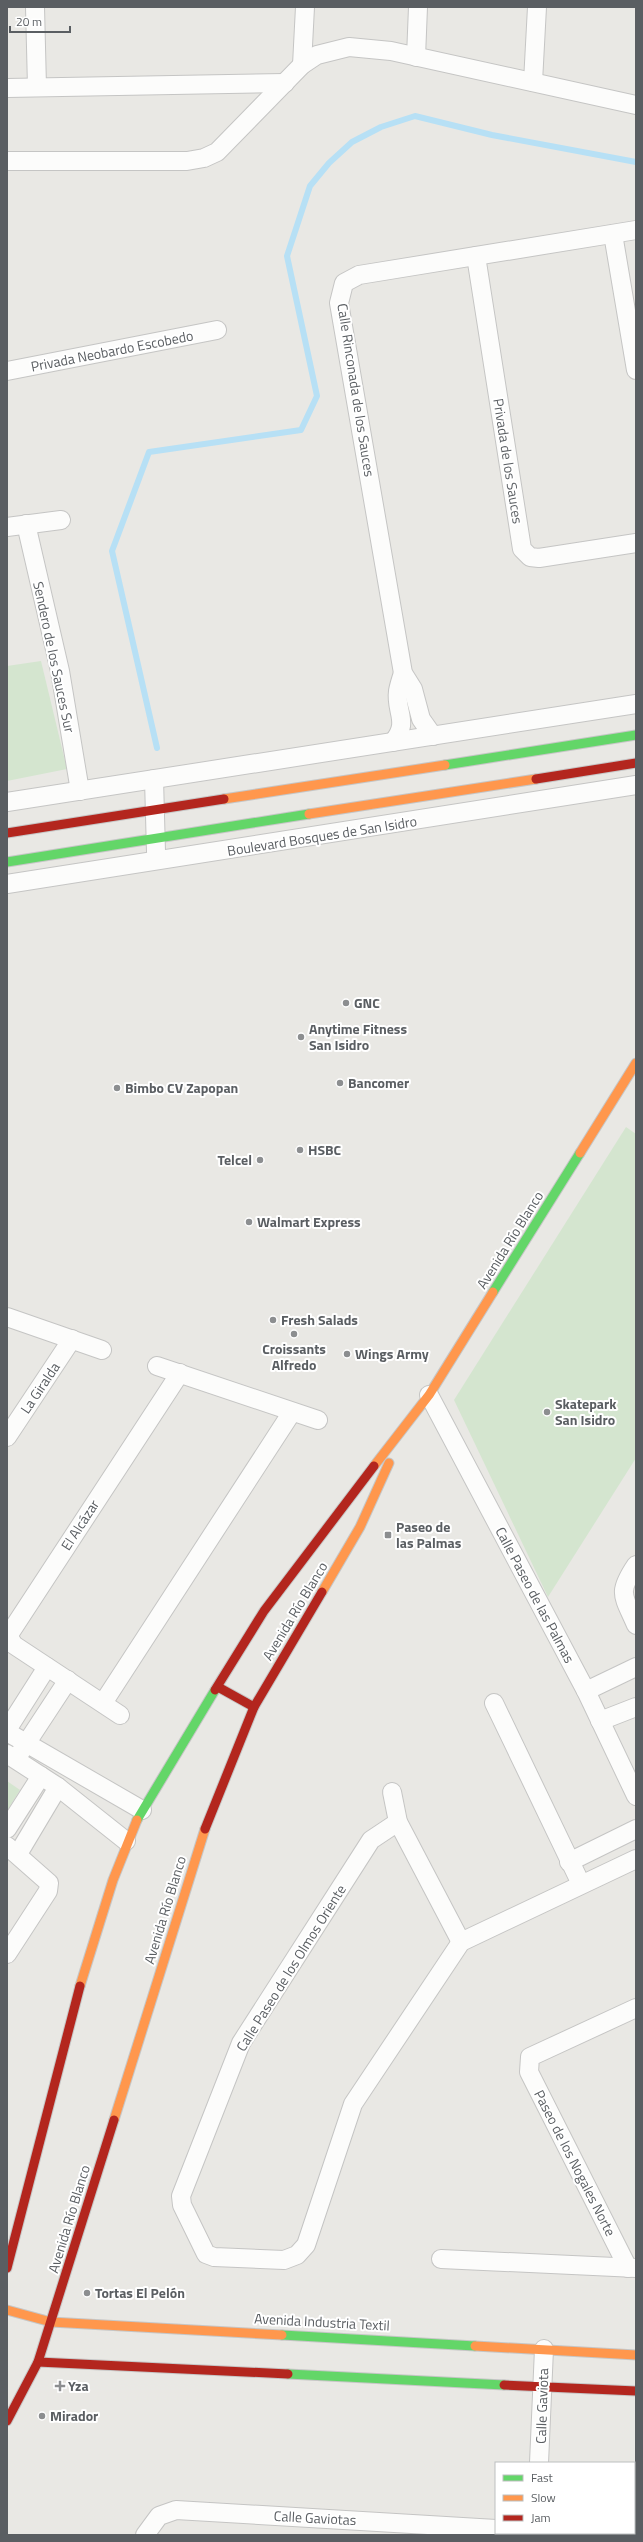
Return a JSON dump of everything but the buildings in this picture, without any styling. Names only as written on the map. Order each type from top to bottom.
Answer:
[{"type":"street","points":[[35,7],[37,87]]},
{"type":"street","points":[[302,65],[305,7]]},
{"type":"street","points":[[416,57],[418,7]]},
{"type":"street","points":[[533,82],[537,7]]},
{"type":"street","points":[[7,161],[187,161],[204,158],[230,141],[302,65],[317,55],[349,47],[391,51],[636,105]]},
{"type":"street","points":[[7,88],[285,83]]},
{"type":"street","name":"Calle Rinconada de los Sauces","points":[[433,736],[421,719],[413,689],[403,673],[339,303],[344,283],[359,275],[636,230]]},
{"type":"street","points":[[613,234],[636,370]]},
{"type":"street","name":"Privada de los Sauces","points":[[476,256],[522,549],[530,557],[539,558],[636,543]]},
{"type":"street","name":"Privada Neobardo Escobedo","points":[[7,371],[217,330]]},
{"type":"street","points":[[7,527],[60,520]]},
{"type":"street","name":"Sendero de los Sauces Sur","points":[[26,524],[60,671],[80,791]]},
{"type":"street","name":"Calle Rinconada de los Sauces","points":[[393,742],[399,735],[402,724],[398,692],[403,673]]},
{"type":"street","points":[[7,802],[636,704]]},
{"type":"street","points":[[7,833],[636,735]]},
{"type":"street","name":"Boulevard Bosques de San Isidro","points":[[7,862],[156,840],[636,763]]},
{"type":"street","points":[[154,779],[156,862]]},
{"type":"street","name":"Boulevard Bosques de San Isidro","points":[[7,884],[156,862],[636,785]]},
{"type":"street","name":"Avenida Río Blanco","points":[[7,2268],[76,1999],[126,1841],[142,1810],[264,1611],[429,1395],[636,1063]]},
{"type":"street","points":[[7,1317],[102,1350]]},
{"type":"street","name":"La Giralda","points":[[7,1438],[72,1339]]},
{"type":"street","points":[[157,1366],[318,1420]]},
{"type":"street","name":"El Alcázar","points":[[120,1714],[14,1646],[10,1640],[10,1633],[180,1373]]},
{"type":"street","name":"Calle Paseo de las Palmas","points":[[429,1395],[586,1691],[636,1796]]},
{"type":"street","points":[[103,1704],[292,1412]]},
{"type":"street","name":"Avenida Río Blanco","points":[[7,2421],[38,2362],[210,1812],[254,1707],[360,1527],[404,1429]]},
{"type":"street","points":[[636,1565],[623,1588],[624,1598],[636,1625]]},
{"type":"street","points":[[48,1667],[7,1731],[142,1810]]},
{"type":"street","points":[[586,1691],[636,1667]]},
{"type":"street","points":[[68,1680],[27,1744],[11,1757],[58,1787],[126,1841]]},
{"type":"street","points":[[218,1687],[254,1707]]},
{"type":"street","points":[[494,1703],[569,1862],[581,1884]]},
{"type":"street","points":[[600,1721],[636,1706]]},
{"type":"street","points":[[7,1829],[41,1776]]},
{"type":"street","points":[[7,1954],[48,1891],[49,1883],[13,1850],[58,1787]]},
{"type":"street","points":[[392,1792],[398,1822],[461,1942],[636,1859]]},
{"type":"street","name":"Calle Paseo de los Olmos Oriente","points":[[398,1822],[371,1840],[241,2043],[181,2196],[182,2205],[206,2254],[214,2257],[284,2260],[298,2255],[306,2245],[353,2104],[461,1942]]},
{"type":"street","points":[[569,1862],[636,1829]]},
{"type":"street","name":"Paseo de los Nogales Norte","points":[[632,2268],[529,2072],[530,2057],[636,2008]]},
{"type":"street","points":[[441,2259],[632,2268]]},
{"type":"street","name":"Avenida Industria Textil","points":[[7,2310],[51,2322],[636,2355]]},
{"type":"street","name":"Calle Gaviota","points":[[539,2462],[544,2349]]},
{"type":"street","points":[[38,2362],[636,2391]]},
{"type":"street","name":"Calle Gaviotas","points":[[145,2535],[160,2516],[176,2510],[495,2529]]},
{"type":"green space","points":[[41,661],[67,769],[7,781],[7,666]]},
{"type":"green space","points":[[626,1127],[636,1134],[636,1458],[548,1597],[454,1400]]},
{"type":"green space","points":[[7,1781],[20,1790],[7,1811]]},
{"type":"waterway","points":[[157,748],[112,551],[149,452],[301,430],[317,396],[287,256],[310,186],[329,163],[352,142],[381,127],[415,116],[492,135],[636,162]]},
{"type":"traffic: fast","points":[[445,765],[636,735]]},
{"type":"traffic: fast","points":[[7,862],[309,814]]},
{"type":"traffic: fast","points":[[493,1292],[580,1153]]},
{"type":"traffic: fast","points":[[137,1820],[215,1690]]},
{"type":"traffic: fast","points":[[282,2335],[475,2346]]},
{"type":"traffic: fast","points":[[288,2374],[504,2385]]},
{"type":"traffic: slow","points":[[224,799],[445,765]]},
{"type":"traffic: slow","points":[[309,814],[536,779]]},
{"type":"traffic: slow","points":[[580,1153],[636,1063]]},
{"type":"traffic: slow","points":[[374,1466],[429,1395],[493,1292]]},
{"type":"traffic: slow","points":[[322,1592],[360,1527],[389,1463]]},
{"type":"traffic: slow","points":[[80,1986],[113,1880],[137,1820]]},
{"type":"traffic: slow","points":[[114,2120],[205,1829]]},
{"type":"traffic: slow","points":[[7,2310],[51,2322],[282,2335]]},
{"type":"traffic: slow","points":[[475,2346],[636,2355]]},
{"type":"traffic: jam","points":[[536,779],[636,763]]},
{"type":"traffic: jam","points":[[7,833],[224,799]]},
{"type":"traffic: jam","points":[[215,1690],[264,1611],[374,1466]]},
{"type":"traffic: jam","points":[[205,1829],[254,1707],[322,1592]]},
{"type":"traffic: jam","points":[[218,1687],[254,1707]]},
{"type":"traffic: jam","points":[[7,2268],[80,1986]]},
{"type":"traffic: jam","points":[[7,2421],[38,2362],[114,2120]]},
{"type":"traffic: jam","points":[[38,2362],[288,2374]]},
{"type":"traffic: jam","points":[[504,2385],[636,2391]]},
{"type":"place","name":"GNC","points":[[346,1003]]},
{"type":"place","name":"Anytime Fitness San Isidro","points":[[301,1037]]},
{"type":"place","name":"Bancomer","points":[[340,1083]]},
{"type":"place","name":"Bimbo CV Zapopan","points":[[117,1088]]},
{"type":"place","name":"HSBC","points":[[300,1150]]},
{"type":"place","name":"Telcel","points":[[260,1160]]},
{"type":"place","name":"Walmart Express","points":[[249,1222]]},
{"type":"place","name":"Fresh Salads","points":[[273,1320]]},
{"type":"place","name":"Croissants Alfredo","points":[[294,1334]]},
{"type":"place","name":"Wings Army","points":[[347,1354]]},
{"type":"place","name":"Skatepark San Isidro","points":[[547,1412]]},
{"type":"place","name":"Paseo de las Palmas","points":[[388,1535]]},
{"type":"place","name":"Tortas El Pelón","points":[[87,2293]]},
{"type":"place","name":"Yza","points":[[60,2386]]},
{"type":"place","name":"Mirador","points":[[42,2416]]}]
